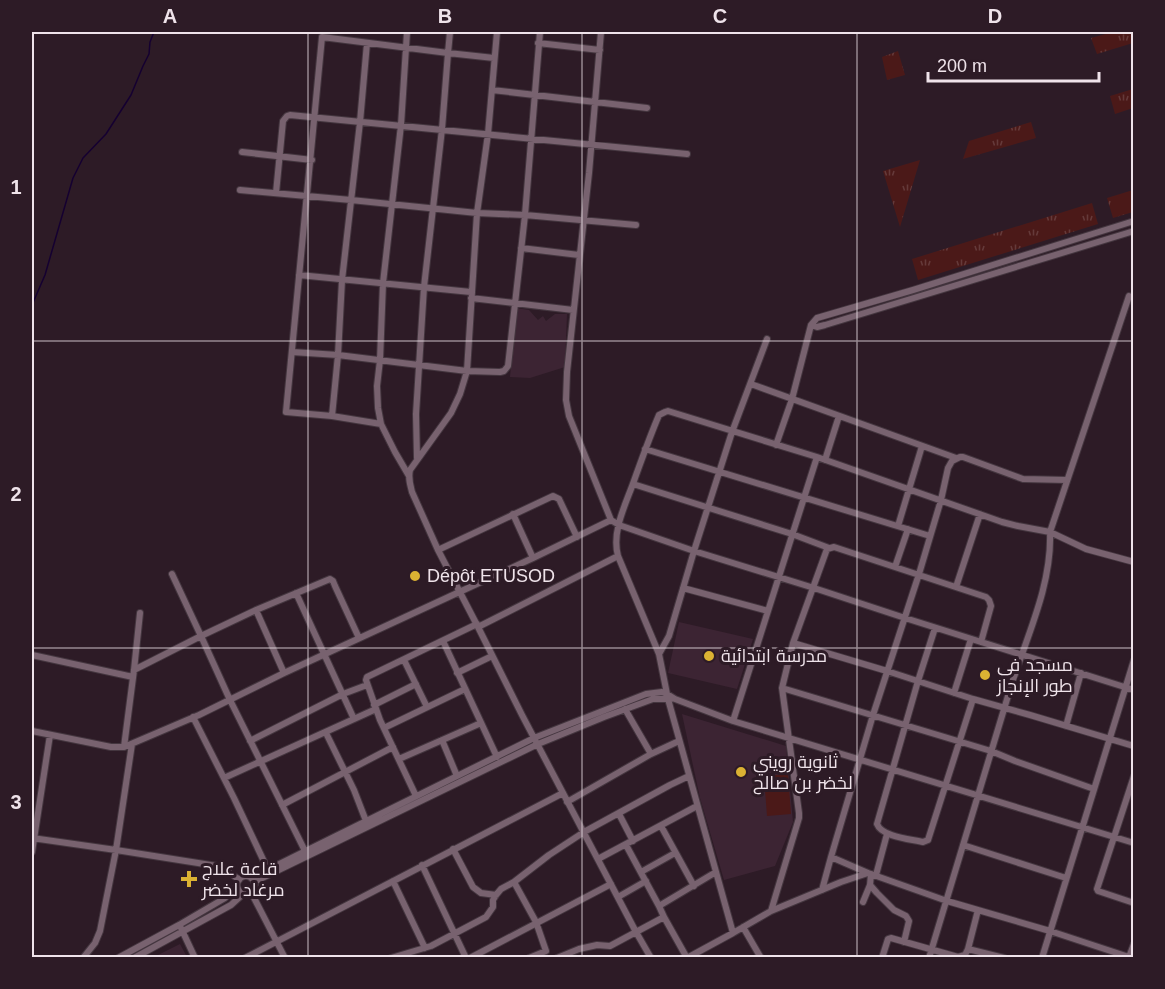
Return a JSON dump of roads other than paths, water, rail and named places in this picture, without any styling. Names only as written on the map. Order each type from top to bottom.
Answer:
[{"type":"street","points":[[408,32],[383,283],[378,397],[381,424],[409,476],[412,492],[438,550],[567,802],[651,957]]},
{"type":"street","points":[[417,459],[416,414],[424,287],[442,129],[450,32]]},
{"type":"street","points":[[409,476],[417,459],[451,413],[467,371],[477,213],[488,134],[497,32]]},
{"type":"street","points":[[292,352],[338,355],[467,371],[500,372],[508,366],[525,215],[540,32]]},
{"type":"street","points":[[601,32],[566,400],[569,416],[611,520],[619,525],[694,551],[1134,690]]},
{"type":"street","points":[[381,424],[286,412],[322,37],[494,58]]},
{"type":"street","points":[[332,416],[342,280],[367,43]]},
{"type":"street","points":[[538,43],[600,50]]},
{"type":"street","points":[[492,90],[647,108]]},
{"type":"street","points":[[276,193],[284,118],[290,115],[687,154]]},
{"type":"street","points":[[242,152],[312,160]]},
{"type":"street","points":[[240,190],[477,213],[636,225]]},
{"type":"street","points":[[776,445],[792,399],[811,325],[820,316],[913,290],[1134,220]]},
{"type":"street","points":[[811,325],[822,326],[1134,231]]},
{"type":"street","points":[[521,248],[579,255]]},
{"type":"street","points":[[299,275],[424,287],[514,303],[573,310]]},
{"type":"street","points":[[929,957],[1043,589],[1049,560],[1050,532],[1129,296]]},
{"type":"street","points":[[659,654],[669,636],[732,432],[767,339]]},
{"type":"street","points":[[751,384],[956,458],[963,457],[1023,479],[1067,480]]},
{"type":"street","points":[[733,933],[679,741],[659,654],[618,556],[616,541],[619,525],[645,448],[659,415],[668,411],[817,457],[1017,526],[1050,532],[1086,549],[1134,562]]},
{"type":"street","points":[[825,460],[839,416]]},
{"type":"street","points":[[898,526],[922,446]]},
{"type":"street","points":[[645,448],[930,536]]},
{"type":"street","points":[[733,721],[817,457]]},
{"type":"street","points":[[822,890],[859,760],[919,574],[948,468],[956,458]]},
{"type":"street","points":[[633,484],[986,597],[991,603],[981,642]]},
{"type":"street","points":[[438,550],[550,497],[556,497],[577,537]]},
{"type":"street","points":[[513,514],[533,558]]},
{"type":"street","points":[[956,587],[981,514]]},
{"type":"street","points":[[32,731],[111,747],[124,747],[230,700],[611,520]]},
{"type":"street","points":[[895,567],[908,529]]},
{"type":"street","points":[[771,911],[799,818],[782,688],[793,643],[829,548]]},
{"type":"street","points":[[416,796],[375,707],[367,685],[367,677],[618,556]]},
{"type":"street","points":[[172,574],[230,700],[305,851]]},
{"type":"street","points":[[32,655],[134,673],[201,636],[328,579],[331,580],[359,638]]},
{"type":"street","points":[[683,588],[768,611]]},
{"type":"street","points":[[296,593],[354,719],[416,684]]},
{"type":"street","points":[[256,610],[284,673]]},
{"type":"street","points":[[124,747],[140,613]]},
{"type":"street","points":[[935,628],[877,824],[887,834],[927,841],[973,699]]},
{"type":"street","points":[[954,693],[971,639]]},
{"type":"street","points":[[442,641],[496,756]]},
{"type":"street","points":[[793,643],[1004,709],[1134,746]]},
{"type":"street","points":[[457,673],[492,656]]},
{"type":"street","points":[[404,660],[427,707]]},
{"type":"street","points":[[1042,957],[1134,660]]},
{"type":"street","points":[[1066,726],[1081,673]]},
{"type":"street","points":[[250,741],[343,694],[367,685]]},
{"type":"street","points":[[782,688],[991,752],[1094,789]]},
{"type":"street","points":[[384,728],[465,689]]},
{"type":"street","points":[[253,880],[536,741],[640,696],[655,692],[790,739],[1134,843]]},
{"type":"street","points":[[253,880],[305,851],[496,756],[653,699],[670,697]]},
{"type":"street","points":[[224,778],[326,733],[375,707]]},
{"type":"street","points":[[625,709],[651,754]]},
{"type":"street","points":[[193,717],[268,870]]},
{"type":"street","points":[[399,759],[481,723]]},
{"type":"street","points":[[326,733],[354,790],[366,821]]},
{"type":"street","points":[[32,852],[32,838],[50,735]]},
{"type":"street","points":[[442,740],[457,776]]},
{"type":"street","points":[[567,802],[651,754],[679,741]]},
{"type":"street","points":[[83,957],[95,943],[100,931],[116,850],[132,744]]},
{"type":"street","points":[[282,805],[393,747]]},
{"type":"street","points":[[391,957],[425,948],[486,917],[493,907],[493,900],[501,889],[514,882],[549,855],[584,832],[689,776]]},
{"type":"street","points":[[1134,776],[1098,890],[1134,903]]},
{"type":"street","points":[[245,957],[563,793]]},
{"type":"street","points":[[598,859],[697,806]]},
{"type":"street","points":[[619,814],[633,841]]},
{"type":"street","points":[[661,826],[694,886]]},
{"type":"street","points":[[863,902],[887,834]]},
{"type":"street","points":[[32,838],[226,869],[238,883],[238,889],[247,892],[285,957]]},
{"type":"street","points":[[626,845],[687,957],[771,911],[841,882],[872,874]]},
{"type":"street","points":[[963,845],[1066,878]]},
{"type":"street","points":[[453,849],[473,886],[481,892],[496,895]]},
{"type":"street","points":[[641,872],[675,853]]},
{"type":"street","points":[[831,857],[946,901],[1130,957],[1134,944]]},
{"type":"street","points":[[422,866],[468,957],[611,884]]},
{"type":"street","points":[[659,906],[716,872]]},
{"type":"street","points":[[134,957],[225,898],[244,876],[253,880]]},
{"type":"street","points":[[118,957],[231,905],[253,889],[253,880]]},
{"type":"street","points":[[393,881],[425,948]]},
{"type":"street","points":[[618,897],[646,881]]},
{"type":"street","points":[[514,882],[536,922],[550,956],[556,957],[597,945],[610,946],[664,917]]},
{"type":"street","points":[[870,885],[886,902],[908,919],[909,926],[904,942]]},
{"type":"street","points":[[882,957],[889,938],[891,938],[961,957],[968,949],[978,910]]},
{"type":"street","points":[[743,927],[761,957]]},
{"type":"street","points":[[181,928],[195,957]]},
{"type":"street","points":[[968,949],[1004,957]]},
{"type":"street","points":[[529,957],[546,951]]},
{"type":"waterway","points":[[32,305],[45,275],[73,178],[83,158],[106,134],[131,95],[149,54],[154,32]]},
{"type":"place","name":"Dépôt ETUSOD","points":[[415,576]]},
{"type":"place","name":"مدرسة ابتدائية","points":[[709,656]]},
{"type":"place","name":"مسجد في طور الإنجاز","points":[[985,675]]},
{"type":"place","name":"ثانوية رويني لخضر بن صالح","points":[[741,772]]},
{"type":"place","name":"قاعة علاج مرغاد لخضر","points":[[189,879]]}]
